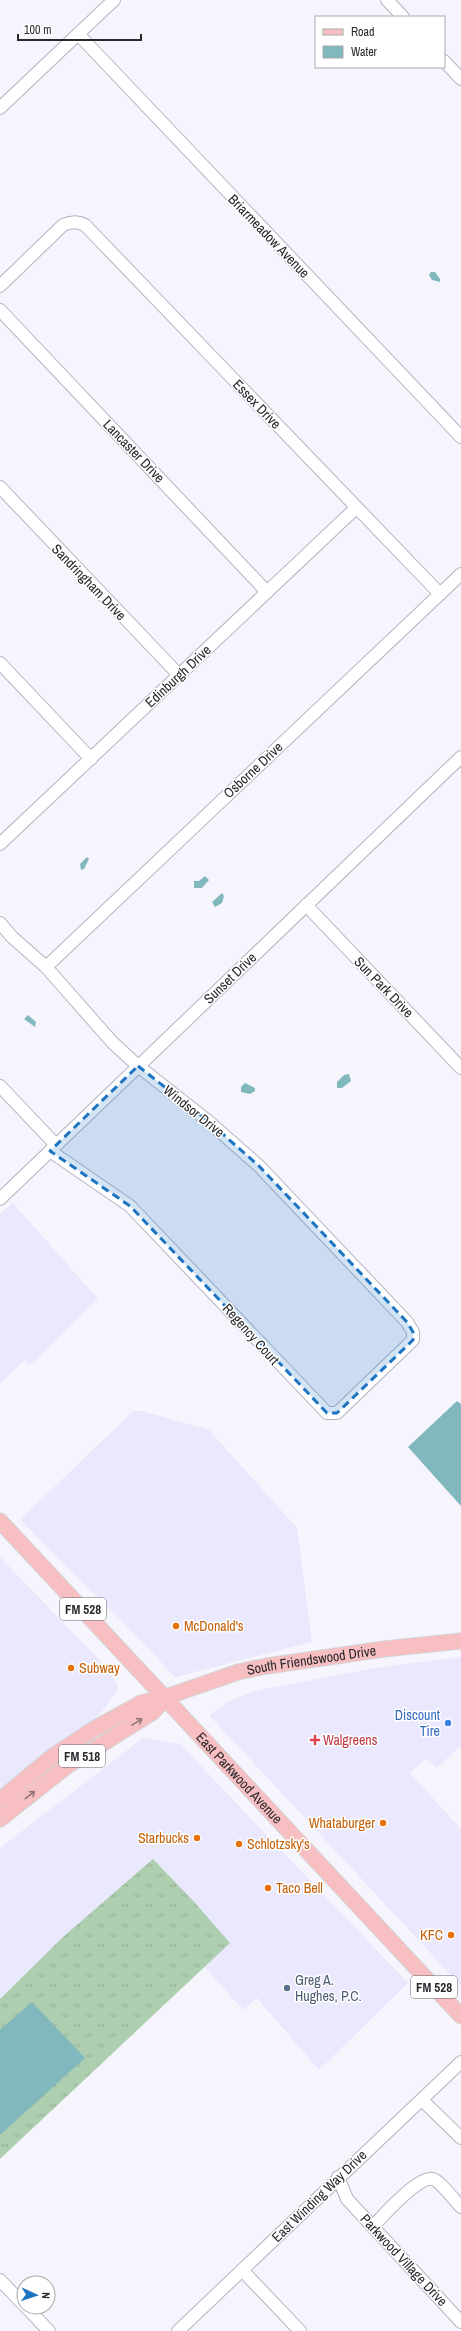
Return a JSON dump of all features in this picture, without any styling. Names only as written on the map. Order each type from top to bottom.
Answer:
[{"type":"main road","name":"FM 528","points":[[0,1521],[166,1697]]},
{"type":"main road","name":"South Friendswood Drive","points":[[0,1800],[53,1756],[94,1729],[142,1703],[267,1666],[384,1649],[461,1640]]},
{"type":"main road","name":"South Friendswood Drive","points":[[0,1819],[67,1766],[153,1712],[166,1697]]},
{"type":"main road","name":"East Parkwood Avenue","points":[[166,1697],[461,2016]]},
{"type":"street","points":[[0,108],[114,0]]},
{"type":"street","points":[[387,0],[402,16]]},
{"type":"street","name":"Briarmeadow Avenue","points":[[78,34],[461,437]]},
{"type":"street","points":[[445,62],[461,79]]},
{"type":"street","name":"Essex Drive","points":[[0,286],[63,225],[70,222],[78,222],[84,225],[440,594]]},
{"type":"street","name":"Lancaster Drive","points":[[0,310],[267,592]]},
{"type":"street","name":"Sandringham Drive","points":[[0,487],[179,675]]},
{"type":"street","name":"Edinburgh Drive","points":[[0,844],[356,508]]},
{"type":"street","name":"Osborne Drive","points":[[46,967],[461,574]]},
{"type":"street","points":[[0,663],[4,677],[91,759]]},
{"type":"street","name":"Sunset Drive","points":[[0,1199],[461,757]]},
{"type":"street","name":"Sun Park Drive","points":[[306,905],[461,1068]]},
{"type":"street","name":"Windsor Drive","points":[[0,923],[46,967],[112,1042],[138,1066],[208,1121],[259,1166],[387,1302]]},
{"type":"street","name":"Regency Court","points":[[0,1086],[53,1148],[130,1206],[327,1412],[336,1413],[413,1340],[413,1332],[407,1322],[387,1302]]},
{"type":"street","name":"East Winding Way Drive","points":[[178,2331],[338,2177],[461,2062]]},
{"type":"street","points":[[422,2100],[461,2138]]},
{"type":"street","name":"Parkwood Village Drive","points":[[338,2177],[347,2199],[461,2322]]},
{"type":"street","points":[[373,2226],[416,2185],[427,2179],[433,2179],[438,2183],[461,2207]]},
{"type":"street","name":"Parkwood Village Drive","points":[[325,2191],[347,2199]]},
{"type":"street","points":[[242,2270],[300,2331]]},
{"type":"street","points":[[0,2280],[16,2297]]},
{"type":"street","points":[[34,2315],[49,2331]]},
{"type":"highlighted area","points":[[138,1066],[208,1121],[259,1166],[407,1322],[413,1332],[413,1340],[337,1413],[327,1413],[130,1206],[50,1151]]},
{"type":"shaded area","points":[[13,1203],[98,1299],[29,1366],[25,1360],[0,1384],[0,1214]]},
{"type":"shaded area","points":[[133,1411],[142,1411],[209,1430],[297,1528],[312,1642],[175,1677],[119,1618],[20,1520]]},
{"type":"shaded area","points":[[0,1557],[104,1665],[119,1687],[101,1713],[0,1793]]},
{"type":"shaded area","points":[[461,1657],[461,1748],[459,1747],[437,1768],[426,1759],[410,1773],[461,1829],[461,1986],[209,1715],[229,1701],[259,1690],[375,1668]]},
{"type":"shaded area","points":[[143,1738],[180,1744],[408,1983],[319,2070],[257,1998],[243,2010],[204,1966],[230,1943],[191,1900],[63,1937],[0,1999],[0,1848]]},
{"type":"green space","points":[[153,1859],[196,1904],[230,1943],[0,2159],[0,1999],[63,1937]]},
{"type":"water","points":[[431,272],[435,272],[440,279],[440,282],[432,280],[429,275]]},
{"type":"water","points":[[87,857],[89,859],[84,869],[81,870],[80,864]]},
{"type":"water","points":[[205,876],[209,880],[202,888],[194,888],[194,881],[199,881]]},
{"type":"water","points":[[222,893],[224,896],[222,903],[215,907],[212,902]]},
{"type":"water","points":[[28,1015],[36,1022],[35,1027],[24,1019]]},
{"type":"water","points":[[349,1074],[351,1081],[342,1088],[337,1088],[337,1082],[344,1075]]},
{"type":"water","points":[[245,1083],[255,1088],[255,1091],[250,1094],[241,1092],[241,1087]]},
{"type":"water","points":[[457,1401],[461,1404],[461,1506],[408,1447]]},
{"type":"water","points":[[32,2002],[85,2058],[0,2135],[0,2030]]},
{"type":"place","name":"McDonald's","points":[[176,1626]]},
{"type":"place","name":"Subway","points":[[71,1668]]},
{"type":"place","name":"Discount Tire","points":[[448,1723]]},
{"type":"place","name":"Walgreens","points":[[315,1740]]},
{"type":"place","name":"Whataburger","points":[[383,1823]]},
{"type":"place","name":"Starbucks","points":[[197,1838]]},
{"type":"place","name":"Schlotzsky's","points":[[239,1844]]},
{"type":"place","name":"Taco Bell","points":[[268,1888]]},
{"type":"place","name":"KFC","points":[[451,1935]]},
{"type":"place","name":"Greg A. Hughes, P.C.","points":[[287,1988]]}]
